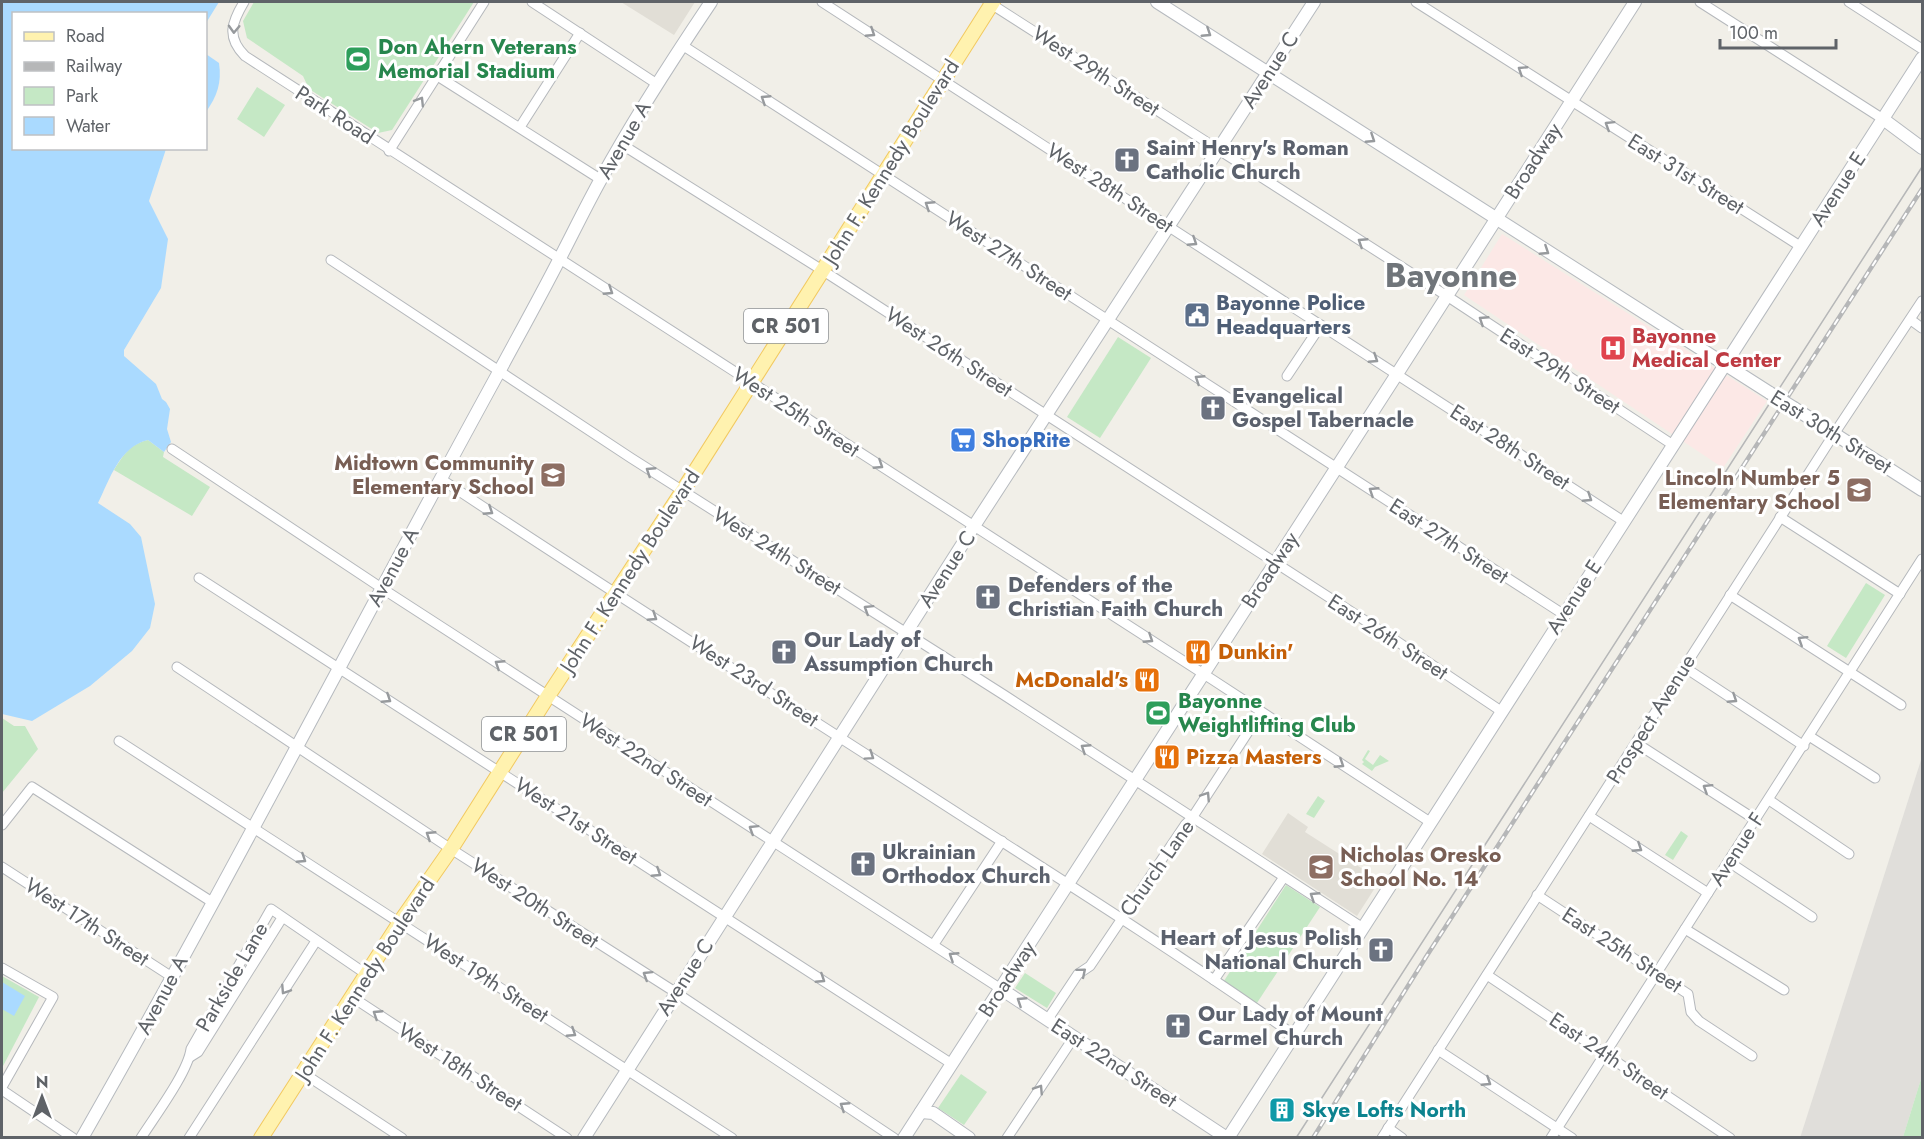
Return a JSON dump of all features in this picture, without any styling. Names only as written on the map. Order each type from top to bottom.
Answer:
[{"type":"main road","name":"John F. Kennedy Boulevard","points":[[261,1137],[682,492],[991,2]]},
{"type":"street","name":"Park Road","points":[[244,2],[235,17],[232,33],[236,47],[244,56],[389,151],[484,2]]},
{"type":"street","points":[[532,2],[657,84]]},
{"type":"street","name":"Avenue A","points":[[82,1137],[172,977],[338,667],[383,589],[560,260],[600,179],[657,84],[711,2]]},
{"type":"street","name":"West 28th Street","points":[[822,2],[1398,374]]},
{"type":"street","name":"West 29th Street","points":[[991,2],[1447,296]]},
{"type":"street","name":"East 30th Street","points":[[1157,2],[1724,366],[1923,490]]},
{"type":"street","name":"Avenue C","points":[[584,1137],[974,526],[1314,2]]},
{"type":"street","name":"East 31st Street","points":[[1416,2],[1800,246]]},
{"type":"street","name":"Broadway","points":[[904,1137],[1398,374],[1635,2]]},
{"type":"street","points":[[1700,2],[1883,119],[1923,148]]},
{"type":"street","points":[[1849,2],[1923,49]]},
{"type":"street","points":[[520,127],[580,33]]},
{"type":"street","name":"West 27th Street","points":[[682,45],[1336,467]]},
{"type":"street","name":"Avenue E","points":[[1228,1137],[1923,58]]},
{"type":"street","points":[[436,75],[600,179]]},
{"type":"street","points":[[1883,119],[1923,140]]},
{"type":"street","name":"West 26th Street","points":[[621,144],[822,270],[1275,563]]},
{"type":"street","name":"West 25th Street","points":[[389,151],[1203,674]]},
{"type":"street","name":"West 24th Street","points":[[331,260],[682,492],[1134,780]]},
{"type":"street","name":"East 29th Street","points":[[1447,296],[1672,445]]},
{"type":"street","name":"Prospect Avenue","points":[[1382,1137],[1780,517],[1923,301]]},
{"type":"street","points":[[1911,320],[1923,328]]},
{"type":"street","points":[[1287,376],[1320,325]]},
{"type":"street","name":"East 28th Street","points":[[1398,374],[1623,521]]},
{"type":"street","name":"West 22nd Street","points":[[172,449],[383,589],[1001,989]]},
{"type":"street","name":"East 27th Street","points":[[1336,467],[1563,614]]},
{"type":"street","name":"West 23rd Street","points":[[441,479],[1122,918],[1294,1035]]},
{"type":"street","points":[[1780,517],[1900,594]]},
{"type":"street","name":"Avenue F","points":[[1551,1137],[1923,559]]},
{"type":"street","name":"East 26th Street","points":[[1275,563],[1501,711]]},
{"type":"street","name":"West 21st Street","points":[[199,578],[952,1064]]},
{"type":"street","points":[[1731,595],[1901,705]]},
{"type":"street","name":"West 20th Street","points":[[177,667],[451,849],[675,992],[894,1137]]},
{"type":"street","points":[[1684,667],[1804,746]]},
{"type":"street","points":[[1203,674],[1430,822]]},
{"type":"street","name":"Church Lane","points":[[1048,1019],[1078,974],[1090,966],[1192,818],[1261,712]]},
{"type":"street","points":[[1809,736],[1875,778]]},
{"type":"street","name":"West 19th Street","points":[[118,741],[732,1137]]},
{"type":"street","points":[[1636,743],[1756,820]]},
{"type":"street","points":[[1134,780],[1363,928]]},
{"type":"street","points":[[2,825],[32,787],[212,902]]},
{"type":"street","points":[[1769,800],[1850,854]]},
{"type":"street","points":[[1589,816],[1708,893]]},
{"type":"street","points":[[934,944],[1002,841]]},
{"type":"street","points":[[1729,862],[1812,917]]},
{"type":"street","name":"West 17th Street","points":[[2,867],[172,977]]},
{"type":"street","points":[[1214,980],[1284,877]]},
{"type":"street","name":"East 25th Street","points":[[1538,895],[1688,994],[1691,1012],[1699,1021],[1752,1056]]},
{"type":"street","name":"Parkside Lane","points":[[141,1137],[190,1057],[191,1049],[271,909],[366,974]]},
{"type":"street","name":"Parkside Lane","points":[[190,1057],[198,1052],[282,918]]},
{"type":"street","points":[[1685,929],[1784,990]]},
{"type":"street","points":[[189,1137],[316,941]]},
{"type":"street","points":[[2,968],[53,996],[2,1089],[73,1137]]},
{"type":"street","name":"East 24th Street","points":[[1487,975],[1730,1137]]},
{"type":"street","name":"East 22nd Street","points":[[1001,989],[1228,1137]]},
{"type":"street","name":"West 18th Street","points":[[352,997],[567,1137]]},
{"type":"street","points":[[1007,1137],[1074,1037]]},
{"type":"street","points":[[1438,1050],[1572,1137]]},
{"type":"street","points":[[303,1073],[402,1137]]},
{"type":"street","points":[[921,1112],[933,1113],[969,1137]]},
{"type":"street","points":[[1388,1128],[1402,1137]]},
{"type":"shaded area","points":[[621,2],[695,2],[674,35]]},
{"type":"shaded area","name":"Bayonne Medical Center","points":[[1502,234],[1767,401],[1723,468],[1464,295]]},
{"type":"shaded area","points":[[1922,757],[1922,1076],[1903,1137],[1800,1138]]},
{"type":"shaded area","name":"Nicholas Oresko School No. 14","points":[[1288,813],[1308,827],[1305,832],[1380,880],[1357,916],[1262,854]]},
{"type":"green space","name":"Don Ahern Veterans Memorial Stadium","points":[[254,2],[474,2],[392,130],[378,133],[309,89],[303,76],[247,38],[243,21]]},
{"type":"green space","points":[[257,87],[285,105],[264,137],[237,119]]},
{"type":"green space","points":[[1118,337],[1151,358],[1100,438],[1067,417]]},
{"type":"green space","points":[[148,440],[164,452],[163,457],[210,487],[192,516],[114,470],[128,450]]},
{"type":"green space","points":[[1866,583],[1885,595],[1846,658],[1827,646]]},
{"type":"green space","points":[[2,718],[14,726],[25,726],[38,749],[2,793]]},
{"type":"green space","points":[[1368,750],[1370,751],[1365,759],[1373,765],[1380,755],[1389,761],[1375,767],[1372,771],[1362,764]]},
{"type":"green space","points":[[1318,796],[1325,801],[1314,818],[1306,814]]},
{"type":"green space","points":[[1681,831],[1688,836],[1673,860],[1665,855]]},
{"type":"green space","points":[[1286,885],[1320,907],[1255,1006],[1222,984]]},
{"type":"green space","points":[[1025,973],[1056,993],[1047,1008],[1015,988]]},
{"type":"green space","points":[[2,976],[39,997],[2,1068]]},
{"type":"green space","points":[[961,1074],[987,1092],[964,1125],[938,1108]]},
{"type":"green space","points":[[1922,1076],[1922,1137],[1903,1137]]},
{"type":"water","points":[[2,2],[219,2],[207,21],[207,12],[12,12],[12,150],[166,150],[149,201],[168,239],[161,288],[124,350],[124,356],[156,384],[162,399],[170,409],[167,429],[171,442],[164,452],[148,440],[130,449],[111,474],[98,503],[130,524],[141,537],[155,604],[150,628],[132,651],[90,686],[32,721],[2,714]]},
{"type":"water","points":[[207,55],[219,63],[220,77],[213,100],[207,110]]},
{"type":"water","points":[[2,982],[25,996],[14,1016],[2,1009]]},
{"type":"tram line","points":[[1296,1138],[1922,167]]},
{"type":"railway","points":[[1313,1138],[1426,957],[1922,189]]},
{"type":"place","name":"Don Ahern Veterans Memorial Stadium","points":[[358,59]]},
{"type":"place","name":"Saint Henry's Roman Catholic Church","points":[[1127,160]]},
{"type":"place","name":"Bayonne Police Headquarters","points":[[1197,315]]},
{"type":"place","name":"Bayonne Medical Center","points":[[1613,348]]},
{"type":"place","name":"Evangelical Gospel Tabernacle","points":[[1213,408]]},
{"type":"place","name":"ShopRite","points":[[963,440]]},
{"type":"place","name":"Midtown Community Elementary School","points":[[553,475]]},
{"type":"place","name":"Lincoln Number 5 Elementary School","points":[[1859,490]]},
{"type":"place","name":"Defenders of the Christian Faith Church","points":[[988,597]]},
{"type":"place","name":"Our Lady of Assumption Church","points":[[784,652]]},
{"type":"place","name":"Dunkin'","points":[[1198,652]]},
{"type":"place","name":"McDonald's","points":[[1147,680]]},
{"type":"place","name":"Bayonne Weightlifting Club","points":[[1158,713]]},
{"type":"place","name":"Pizza Masters","points":[[1167,757]]},
{"type":"place","name":"Ukrainian Orthodox Church","points":[[863,864]]},
{"type":"place","name":"Nicholas Oresko School No. 14","points":[[1321,867]]},
{"type":"place","name":"Heart of Jesus Polish National Church","points":[[1381,950]]},
{"type":"place","name":"Our Lady of Mount Carmel Church","points":[[1178,1026]]},
{"type":"place","name":"Skye Lofts North","points":[[1282,1110]]},
{"type":"district","name":"Bayonne","points":[[1451,275]]}]
